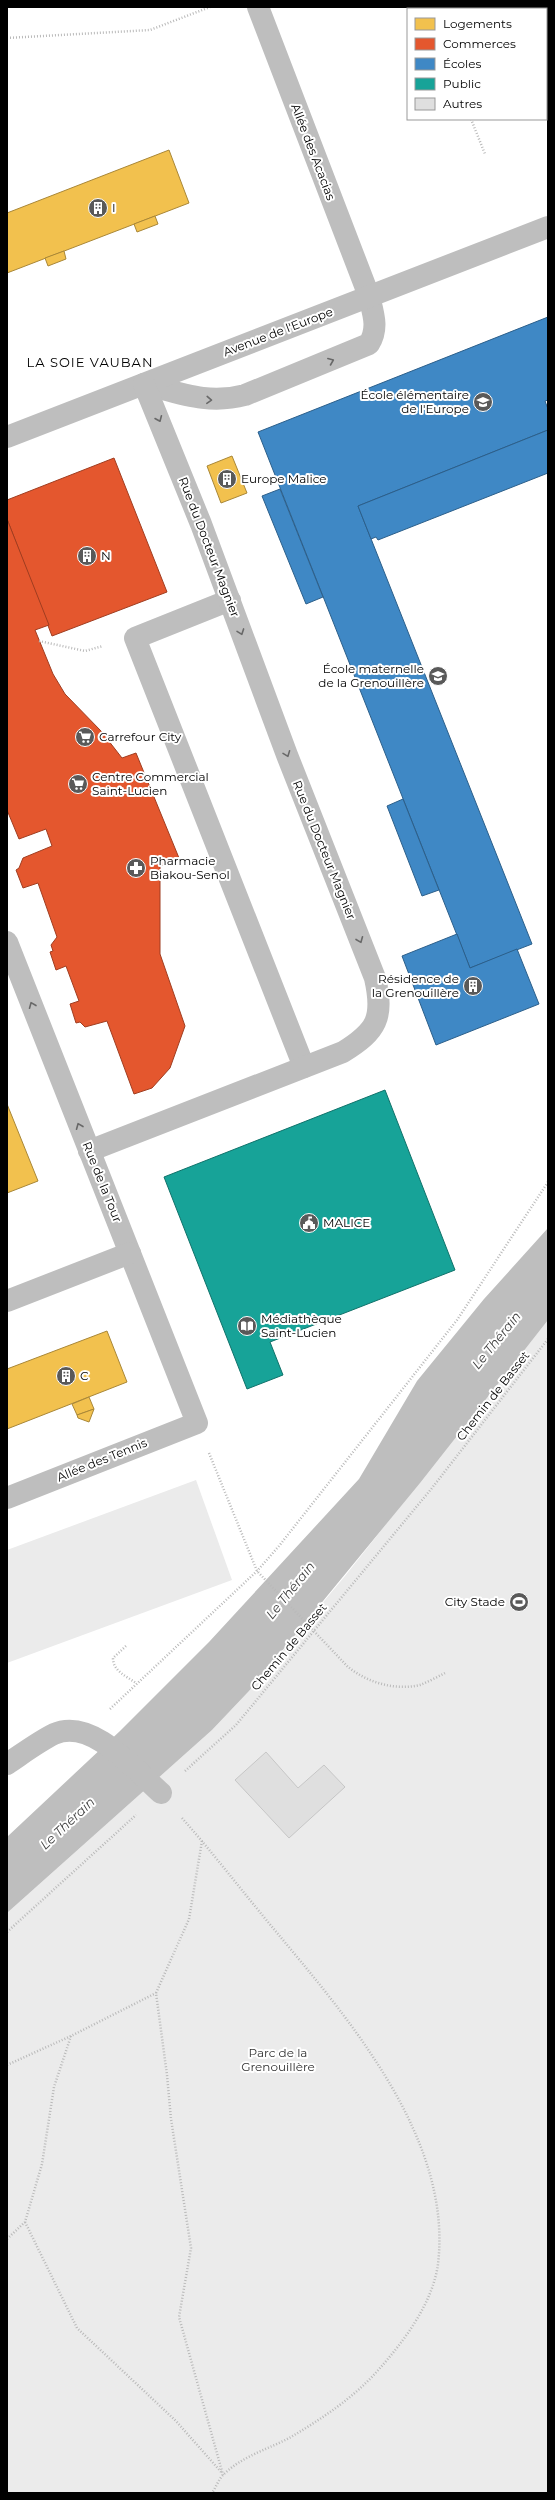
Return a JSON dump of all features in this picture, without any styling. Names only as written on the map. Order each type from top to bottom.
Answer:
[{"type":"street","name":"Allée des Acacias","points":[[144,384],[204,400],[232,398],[245,395],[369,344],[374,336],[375,328],[369,296],[258,7]]},
{"type":"street","name":"Avenue de l'Europe","points":[[7,436],[548,227]]},
{"type":"street","name":"Rue du Docteur Magnier","points":[[89,1151],[343,1052],[363,1039],[375,1024],[379,1013],[379,997],[375,978],[287,756],[230,600],[178,465],[144,384]]},
{"type":"street","points":[[230,600],[135,638],[304,1067]]},
{"type":"street","name":"Rue de la Tour","points":[[7,942],[197,1423]]},
{"type":"street","points":[[7,1301],[130,1253]]},
{"type":"street","name":"Allée des Tennis","points":[[7,1498],[197,1423]]},
{"type":"street","points":[[7,1764],[54,1734],[74,1730],[94,1737],[160,1793]]},
{"type":"path","points":[[7,38],[150,30],[210,7]]},
{"type":"path","points":[[471,120],[485,154]]},
{"type":"path","points":[[40,641],[85,651],[135,638]]},
{"type":"path","points":[[94,1737],[136,1683],[258,1571],[457,1320],[548,1182]]},
{"type":"path","name":"Chemin de Basset","points":[[7,1932],[236,1725],[432,1488],[548,1339]]},
{"type":"path","points":[[197,1423],[258,1571],[360,1677],[381,1684],[404,1686],[420,1684],[445,1673]]},
{"type":"path","points":[[126,1646],[113,1658],[113,1664],[117,1670],[136,1683]]},
{"type":"path","points":[[160,1793],[202,1841],[346,2015],[379,2064],[418,2141],[432,2181],[438,2209],[438,2265],[431,2292],[417,2319],[380,2368],[357,2391],[331,2411],[291,2437],[252,2455],[223,2475],[212,2493]]},
{"type":"path","points":[[202,1841],[189,1919],[156,1993],[167,2075],[171,2119],[191,2248],[178,2317],[223,2475]]},
{"type":"path","points":[[7,2064],[71,2036],[156,1993]]},
{"type":"path","points":[[7,2239],[25,2222],[42,2164],[54,2087],[71,2036]]},
{"type":"path","points":[[25,2222],[77,2328],[176,2421],[223,2475]]},
{"type":"green space","name":"Parc de la Grenouillère","points":[[548,1320],[548,2493],[7,2493],[7,1913],[212,1730],[249,1691],[345,1576]]},
{"type":"green space","points":[[196,1480],[232,1580],[7,1663],[7,1550]]},
{"type":"water","name":"Le Thérain","points":[[548,1228],[548,1320],[420,1483],[249,1691],[212,1730],[7,1913],[7,1837],[120,1731],[209,1642],[359,1479],[417,1381],[484,1299]]},
{"type":"building: Logements","points":[[548,7],[547,62],[547,8],[530,8]]},
{"type":"building: Logements","name":"I","points":[[169,150],[189,203],[7,273],[7,213]]},
{"type":"building: Logements","points":[[155,216],[158,224],[137,232],[134,224]]},
{"type":"building: Logements","points":[[64,251],[66,259],[48,266],[45,258]]},
{"type":"building: Logements","name":"Europe Malice","points":[[232,456],[247,493],[221,503],[207,466]]},
{"type":"building: Logements","points":[[7,1104],[38,1181],[7,1193]]},
{"type":"building: Logements","name":"C","points":[[107,1331],[127,1382],[7,1429],[7,1369]]},
{"type":"building: Logements","points":[[89,1397],[94,1409],[77,1415],[72,1404]]},
{"type":"building: Logements","points":[[94,1409],[89,1422],[78,1418],[77,1415]]},
{"type":"building: Commerces","name":"N","points":[[114,458],[167,592],[52,636],[7,519],[7,500]]},
{"type":"building: Commerces","name":"Centre Commercial Saint-Lucien","points":[[7,519],[49,625],[35,630],[53,674],[65,694],[101,731],[122,758],[136,753],[179,858],[160,866],[160,954],[185,1026],[170,1068],[152,1088],[134,1094],[107,1021],[85,1027],[80,1022],[76,1023],[70,1004],[79,1001],[66,966],[56,970],[50,952],[53,951],[51,945],[57,937],[38,883],[23,888],[16,870],[19,868],[23,858],[52,846],[46,829],[19,839],[7,810]]},
{"type":"building: Écoles","points":[[548,317],[548,400],[545,401],[548,409],[548,430],[358,506],[532,944],[470,968],[258,432]]},
{"type":"building: Écoles","points":[[548,430],[548,473],[378,540],[376,537],[371,539],[358,506]]},
{"type":"building: Écoles","points":[[280,489],[323,597],[306,604],[262,496]]},
{"type":"building: Écoles","points":[[403,799],[439,890],[422,896],[387,806]]},
{"type":"building: Écoles","name":"Résidence de la Grenouillère","points":[[457,934],[470,968],[517,949],[539,1004],[436,1045],[402,956]]},
{"type":"building: Public","name":"MALICE","points":[[385,1090],[455,1270],[270,1342],[283,1375],[247,1389],[164,1177]]},
{"type":"building: Autres","points":[[266,1752],[298,1788],[324,1765],[345,1787],[289,1838],[235,1780]]},
{"type":"place","name":"I","points":[[98,208]]},
{"type":"place","name":"École élémentaire de l'Europe","points":[[483,402]]},
{"type":"place","name":"Europe Malice","points":[[227,479]]},
{"type":"place","name":"N","points":[[87,556]]},
{"type":"place","name":"École maternelle de la Grenouillère","points":[[438,676]]},
{"type":"place","name":"Carrefour City","points":[[85,737]]},
{"type":"place","name":"Centre Commercial Saint-Lucien","points":[[78,784]]},
{"type":"place","name":"Pharmacie Biakou-Senol","points":[[136,868]]},
{"type":"place","name":"Résidence de la Grenouillère","points":[[473,986]]},
{"type":"place","name":"MALICE","points":[[309,1223]]},
{"type":"place","name":"Médiathèque Saint-Lucien","points":[[247,1326]]},
{"type":"place","name":"C","points":[[66,1376]]},
{"type":"place","name":"City Stade","points":[[519,1602]]},
{"type":"district","name":"LA SOIE VAUBAN","points":[[90,362]]}]
